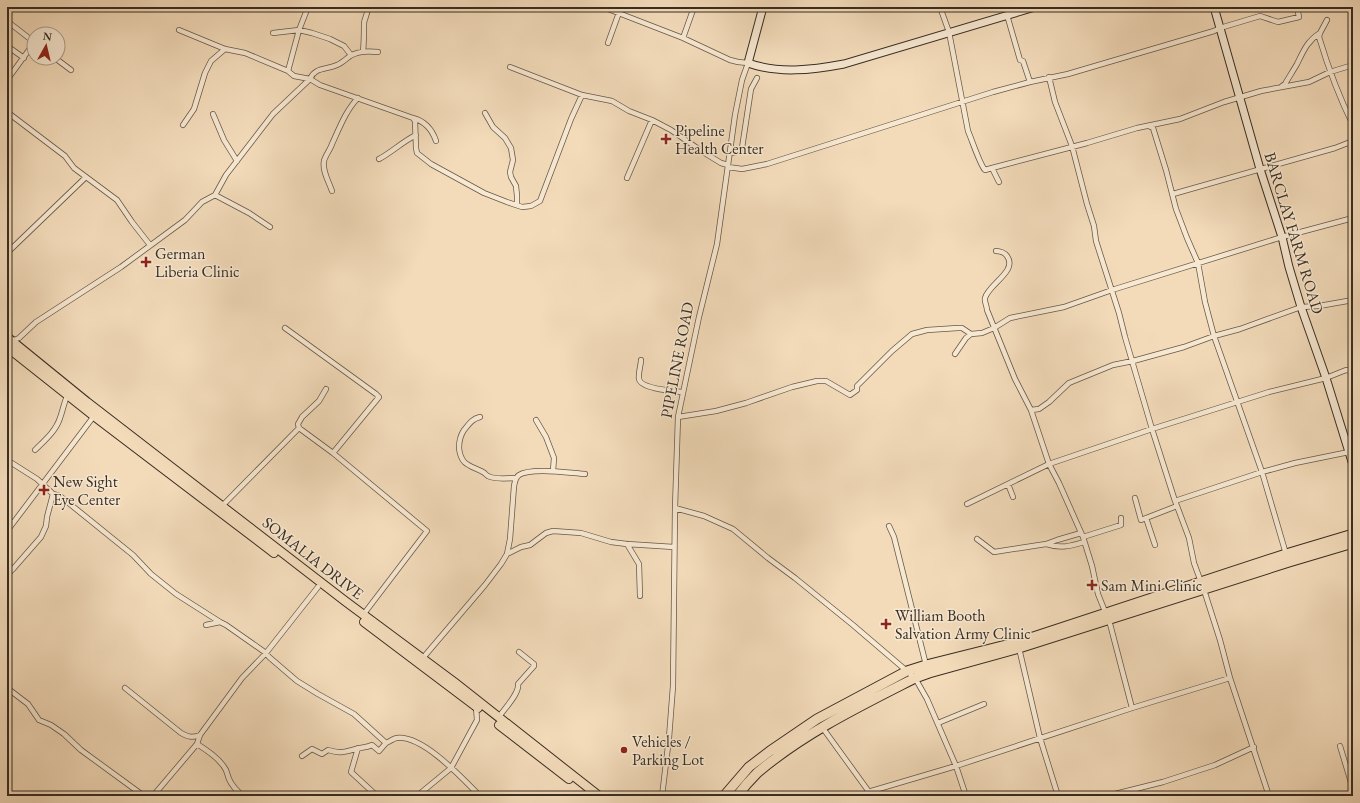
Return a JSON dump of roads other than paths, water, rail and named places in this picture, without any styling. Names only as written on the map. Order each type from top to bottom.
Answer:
[{"type":"highway","points":[[1203,586],[1286,554],[1353,534]]},
{"type":"highway","points":[[737,796],[756,774],[822,728],[915,678],[1019,648],[1203,586],[1353,543]]},
{"type":"highway","points":[[724,796],[749,767],[816,719],[908,671],[1108,617]]},
{"type":"main road","name":"SOMALIA DRIVE","points":[[8,342],[94,416],[318,587],[499,717],[599,796]]},
{"type":"main road","name":"SOMALIA DRIVE","points":[[8,342],[364,615],[476,707],[591,796]]},
{"type":"street","points":[[288,71],[299,30],[308,7]]},
{"type":"street","points":[[360,7],[368,8],[364,20],[363,52]]},
{"type":"street","points":[[603,7],[683,38],[730,60],[769,69],[821,69],[844,64],[1034,7]]},
{"type":"street","points":[[608,43],[621,7]]},
{"type":"street","points":[[683,38],[694,7]]},
{"type":"street","name":"PIPELINE ROAD","points":[[662,796],[673,686],[674,547],[678,417],[699,317],[717,244],[742,80],[763,7]]},
{"type":"street","points":[[940,7],[949,32],[968,130],[985,170],[1137,128],[1180,119],[1224,102],[1261,91],[1309,82],[1330,72],[1353,65]]},
{"type":"street","name":"BARCLAY FARM ROAD","points":[[1214,7],[1260,168],[1282,237],[1301,307],[1326,378],[1353,465]]},
{"type":"street","points":[[510,67],[582,95],[612,100],[629,110],[671,130],[721,163],[742,169],[767,164],[993,92],[1049,77],[1068,74],[1260,16],[1278,22],[1299,17],[1297,7]]},
{"type":"street","points":[[1007,16],[1020,60],[1023,61],[1030,82]]},
{"type":"street","points":[[1327,20],[1319,38],[1330,72],[1353,125]]},
{"type":"street","points":[[7,21],[26,36]]},
{"type":"street","points":[[180,30],[224,49],[245,53],[288,71],[294,76],[310,79],[320,85],[413,118],[424,123],[429,128],[436,141]]},
{"type":"street","points":[[273,33],[299,30],[330,39],[344,46],[351,55]]},
{"type":"street","points":[[1281,87],[1285,84],[1296,66],[1309,41],[1320,33]]},
{"type":"street","points":[[7,46],[24,58]]},
{"type":"street","points":[[183,125],[194,109],[205,73],[211,61],[224,49]]},
{"type":"street","points":[[8,342],[19,338],[36,322],[121,267],[185,220],[202,202],[215,195],[219,185],[273,114],[310,79],[316,71],[337,65],[351,55],[370,51],[378,52]]},
{"type":"street","points":[[7,80],[26,55]]},
{"type":"street","points":[[66,66],[71,70]]},
{"type":"street","points":[[1049,77],[1055,102],[1072,146],[1094,226],[1096,241],[1112,290],[1152,429],[1189,538],[1194,563],[1203,586],[1230,678],[1269,796]]},
{"type":"street","points":[[730,153],[737,152],[742,148],[751,89],[757,78]]},
{"type":"street","points":[[413,118],[415,121],[417,153],[430,164],[484,193],[522,207],[531,206],[540,201],[571,119],[582,95]]},
{"type":"street","points":[[332,191],[324,171],[324,161],[343,120],[352,104],[358,98]]},
{"type":"street","points":[[7,112],[65,156],[74,168],[117,200],[150,245]]},
{"type":"street","points":[[485,113],[491,124],[505,138],[512,148],[510,172],[516,186],[517,205]]},
{"type":"street","points":[[213,114],[224,140],[237,161]]},
{"type":"street","points":[[627,178],[652,120]]},
{"type":"street","points":[[1149,126],[1153,128],[1173,194],[1178,216],[1186,238],[1198,263],[1205,302],[1214,336],[1262,472],[1286,554]]},
{"type":"street","points":[[379,159],[391,152],[402,142],[416,135]]},
{"type":"street","points":[[1173,194],[1260,168],[1335,148],[1353,141]]},
{"type":"street","points":[[992,168],[999,182]]},
{"type":"street","points":[[7,253],[86,177]]},
{"type":"street","points":[[215,195],[270,227]]},
{"type":"street","points":[[955,354],[966,338],[971,334],[994,328],[1010,318],[1064,306],[1282,237],[1353,218]]},
{"type":"street","points":[[996,251],[1000,251],[1007,256],[1010,262],[1009,269],[995,285],[990,287],[985,299],[994,328],[1015,379],[1031,410],[1049,464],[1083,538],[1092,566],[1098,594],[1108,617],[1132,708]]},
{"type":"street","points":[[1031,410],[1039,409],[1057,396],[1062,388],[1077,378],[1113,365],[1184,347],[1301,307],[1319,306],[1353,300]]},
{"type":"street","points":[[285,328],[379,397],[333,453]]},
{"type":"street","points":[[678,417],[716,411],[746,403],[792,387],[817,382],[826,381],[850,395],[857,390],[858,386],[892,351],[912,334],[927,330],[962,328],[971,334]]},
{"type":"street","points":[[642,360],[639,378],[640,381],[646,386],[683,392]]},
{"type":"street","points":[[967,504],[1049,464],[1152,429],[1269,392],[1326,378],[1346,370],[1353,371]]},
{"type":"street","points":[[222,506],[298,428],[298,424],[302,418],[319,401],[326,389]]},
{"type":"street","points":[[35,450],[50,435],[60,420],[63,406],[68,394]]},
{"type":"street","points":[[7,531],[94,416]]},
{"type":"street","points":[[480,417],[470,422],[459,440],[461,458],[469,466],[483,472],[488,476],[516,478],[528,472],[553,471],[585,474]]},
{"type":"street","points":[[536,420],[546,437],[554,458],[553,471]]},
{"type":"street","points":[[298,428],[333,453],[427,531],[364,615]]},
{"type":"street","points":[[1135,498],[1141,520],[1176,503],[1262,472],[1295,463],[1349,452]]},
{"type":"street","points":[[7,460],[21,468],[53,494],[60,496],[109,534],[133,554],[151,574],[176,594],[226,625],[266,653],[297,681],[354,714],[386,743]]},
{"type":"street","points":[[421,661],[485,585],[507,554],[510,539],[514,486],[516,478]]},
{"type":"street","points":[[1008,484],[1013,497]]},
{"type":"street","points":[[7,575],[41,536],[46,526],[53,494]]},
{"type":"street","points":[[675,508],[704,516],[733,529],[908,671],[915,678],[927,699],[956,766],[966,796]]},
{"type":"street","points":[[7,518],[12,524]]},
{"type":"street","points":[[1046,544],[1054,547],[1066,547],[1083,538],[1121,526],[1121,518]]},
{"type":"street","points":[[1146,518],[1155,545]]},
{"type":"street","points":[[889,526],[894,537],[926,665]]},
{"type":"street","points":[[507,554],[530,545],[553,531],[581,533],[611,542],[674,547]]},
{"type":"street","points":[[977,539],[994,552],[1046,544],[1057,540],[1083,538]]},
{"type":"street","points":[[627,544],[639,564],[640,596]]},
{"type":"street","points":[[153,796],[197,744],[200,735],[242,678],[266,653],[318,587]]},
{"type":"street","points":[[206,625],[220,622]]},
{"type":"street","points":[[1019,648],[1040,738],[1058,796]]},
{"type":"street","points":[[499,717],[516,693],[520,681],[534,666],[534,664],[519,652]]},
{"type":"street","points":[[868,792],[956,766],[1132,708],[1230,678]]},
{"type":"street","points":[[7,688],[28,704],[39,720],[51,725],[64,734],[81,750],[144,796]]},
{"type":"street","points":[[126,688],[181,733],[188,737],[194,738],[200,735]]},
{"type":"street","points":[[938,723],[984,704]]},
{"type":"street","points":[[417,796],[451,768],[477,720],[476,707]]},
{"type":"street","points":[[822,728],[872,796]]},
{"type":"street","points":[[302,756],[312,749],[322,754],[328,750],[336,753],[345,753],[358,748],[364,749],[372,746],[379,751],[386,743],[397,738],[418,742],[451,768],[480,796]]},
{"type":"street","points":[[197,744],[207,750],[220,762],[226,770],[229,780],[234,788],[243,796]]},
{"type":"street","points":[[1340,746],[1353,789]]},
{"type":"street","points":[[1107,796],[1162,782],[1215,765],[1254,747]]},
{"type":"street","points":[[358,748],[351,772],[376,796]]},
{"type":"street","points":[[1348,796],[1353,794]]},
{"type":"place","name":"Pipeline Health Center","points":[[666,139]]},
{"type":"place","name":"German Liberia Clinic","points":[[146,262]]},
{"type":"place","name":"New Sight Eye Center","points":[[44,490]]},
{"type":"place","name":"Sam Mini Clinic","points":[[1092,585]]},
{"type":"place","name":"William Booth Salvation Army Clinic","points":[[886,624]]},
{"type":"place","name":"Vehicles / Parking Lot","points":[[624,750]]}]
